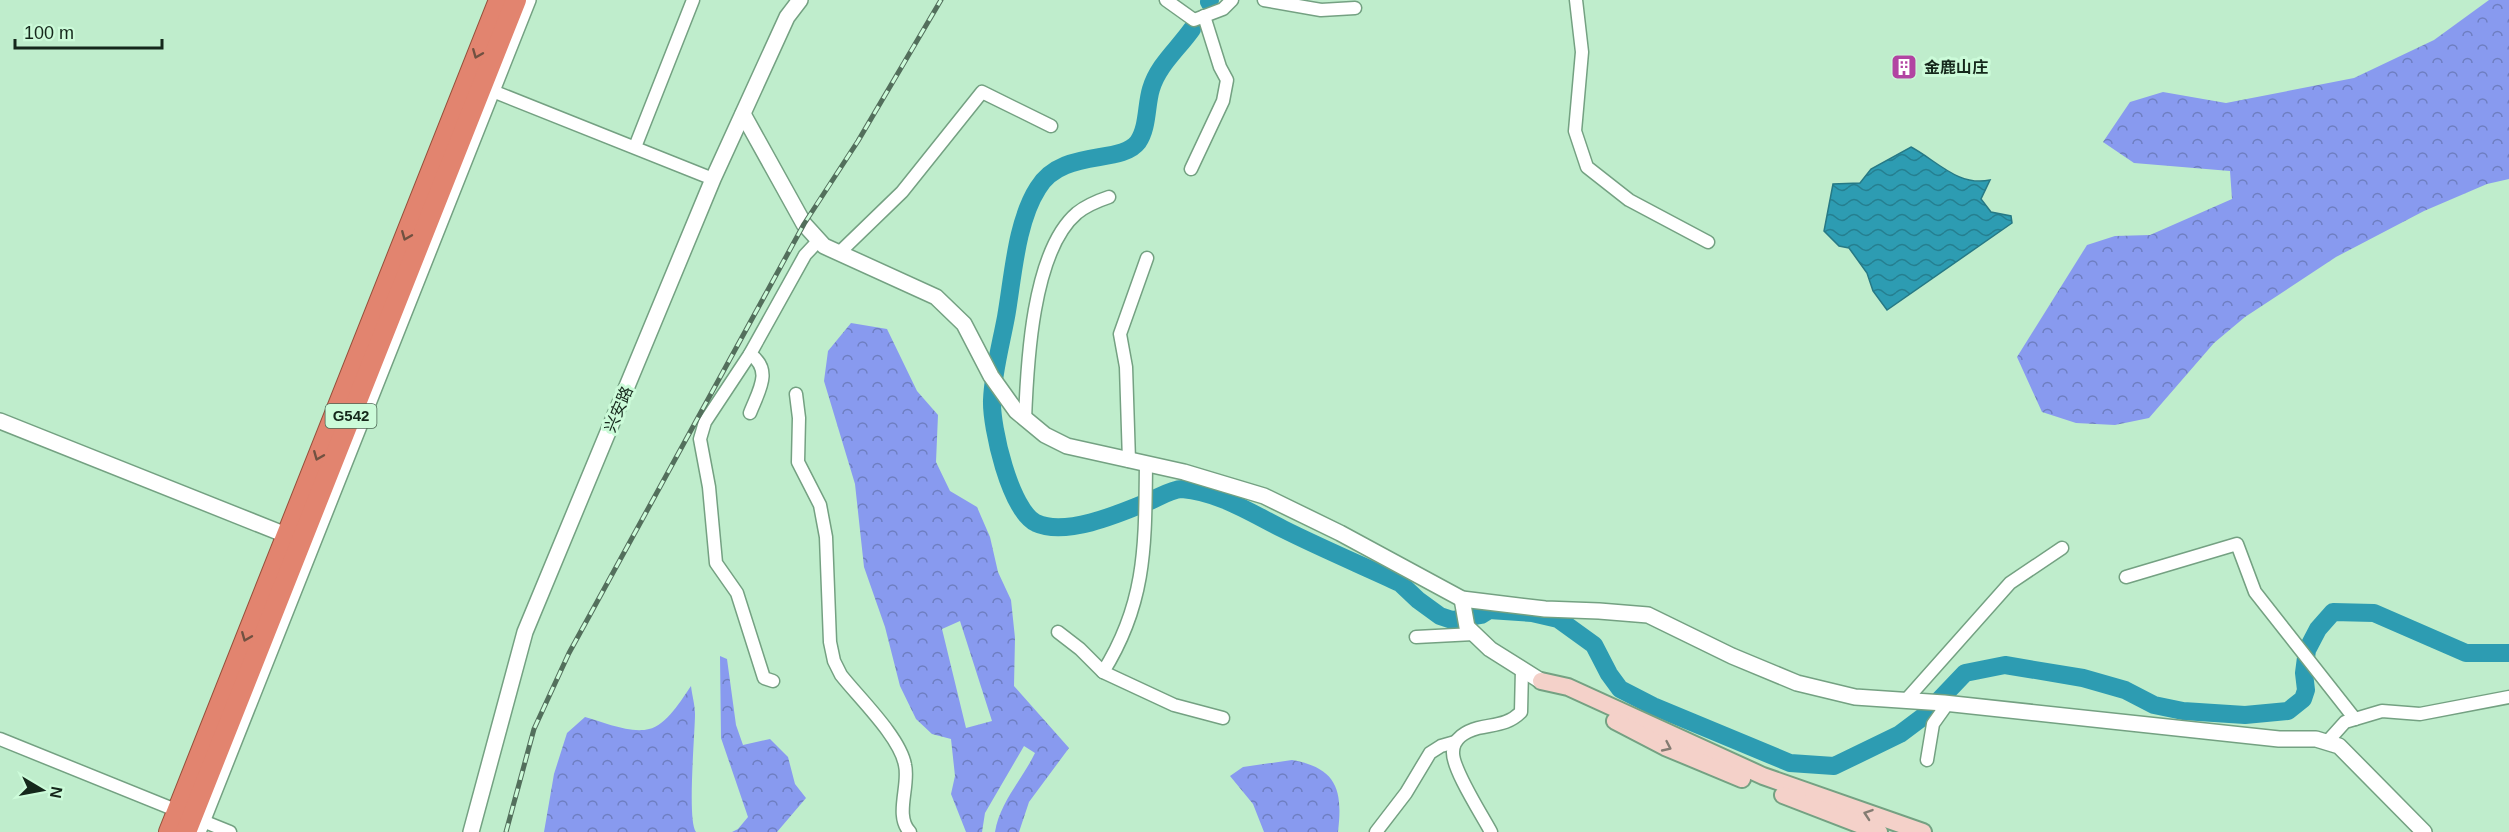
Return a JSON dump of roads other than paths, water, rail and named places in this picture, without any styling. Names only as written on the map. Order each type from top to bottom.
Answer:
[{"type":"highway","name":"G542","points":[[480,86],[499,0]]},
{"type":"highway","name":"G542","points":[[169,832],[191,822],[294,538],[516,0]]},
{"type":"main road","points":[[1541,681],[1665,747],[1879,832]]},
{"type":"main road","points":[[1541,681],[1568,687],[1763,776],[1923,832]]},
{"type":"street","points":[[191,822],[480,86],[528,0]]},
{"type":"street","points":[[635,147],[693,0]]},
{"type":"street","name":"兴安路","points":[[471,832],[525,632],[713,179],[787,16],[800,0]]},
{"type":"street","points":[[1166,0],[1194,20],[1223,9],[1232,0]]},
{"type":"street","points":[[1264,0],[1321,10],[1355,8]]},
{"type":"street","points":[[1576,0],[1582,52],[1575,130],[1587,167],[1629,200],[1708,242]]},
{"type":"street","points":[[1191,169],[1224,101],[1227,80],[1220,67],[1204,16]]},
{"type":"street","points":[[480,86],[713,179]]},
{"type":"street","points":[[839,253],[902,192],[982,92],[1051,126]]},
{"type":"street","points":[[743,114],[804,224],[824,246],[936,297],[964,324],[1008,401],[1025,420],[1045,435],[1067,446],[1184,472],[1264,496],[1340,533],[1467,618],[1490,649],[1541,681]]},
{"type":"street","points":[[1025,420],[1032,319],[1043,273],[1059,235],[1075,215],[1092,203],[1109,197]]},
{"type":"street","points":[[773,681],[764,678],[737,592],[716,563],[709,487],[700,439],[705,422],[750,354],[805,255],[819,240]]},
{"type":"street","points":[[1129,460],[1126,368],[1120,334],[1147,258]]},
{"type":"street","points":[[750,354],[760,361],[764,372],[750,413]]},
{"type":"street","points":[[796,394],[799,418],[798,462],[820,505],[826,537],[830,642],[834,661],[841,675],[900,747],[906,766],[904,822],[910,832]]},
{"type":"street","points":[[0,421],[294,538]]},
{"type":"street","points":[[1103,672],[1119,647],[1141,580],[1146,464]]},
{"type":"street","points":[[2126,577],[2237,544],[2255,592],[2355,719]]},
{"type":"street","points":[[1906,700],[2010,583],[2062,548]]},
{"type":"street","points":[[1416,637],[1467,618],[1545,609],[1648,615],[1732,656],[1797,683],[1855,697],[1941,703],[2279,739],[2316,739],[2339,746],[2424,832]]},
{"type":"street","points":[[1058,632],[1080,649],[1103,672],[1174,705],[1223,718]]},
{"type":"street","points":[[1376,832],[1406,793],[1431,753],[1441,746],[1455,742],[1463,734],[1479,728],[1496,726],[1514,719],[1521,712],[1522,669]]},
{"type":"street","points":[[2327,742],[2345,722],[2382,711],[2420,714],[2509,697]]},
{"type":"street","points":[[1927,760],[1933,724],[1941,703]]},
{"type":"street","points":[[0,739],[191,822],[230,832]]},
{"type":"street","points":[[1455,742],[1453,752],[1455,766],[1491,832]]},
{"type":"water","points":[[1911,147],[1958,176],[1968,180],[1990,180],[1981,199],[1991,212],[2011,216],[2012,223],[1887,310],[1873,291],[1867,273],[1849,248],[1839,246],[1824,231],[1833,184],[1860,183],[1871,169]]},
{"type":"waterway","points":[[1192,29],[1154,80],[1149,95],[1144,130],[1138,142],[1130,149],[1076,162],[1048,175],[1038,188],[1025,217],[1016,251],[992,400],[995,429],[1010,485],[1018,502],[1036,523],[1048,527],[1062,527],[1093,522],[1178,489],[1209,494],[1400,583],[1440,616],[1452,620],[1481,615],[1489,610],[1532,613],[1558,619],[1594,645],[1609,674],[1620,689],[1653,706],[1790,763],[1834,766],[1900,734],[1924,716],[1965,673],[2005,665],[2083,678],[2125,690],[2154,705],[2183,711],[2245,715],[2288,711],[2303,699],[2306,690],[2304,673],[2307,650],[2318,629],[2333,612],[2374,613],[2466,653],[2509,653]]},
{"type":"railway","points":[[506,832],[534,729],[569,653],[804,224],[858,141],[941,0]]},
{"type":"place","name":"金鹿山庄","points":[[1904,67]]}]
